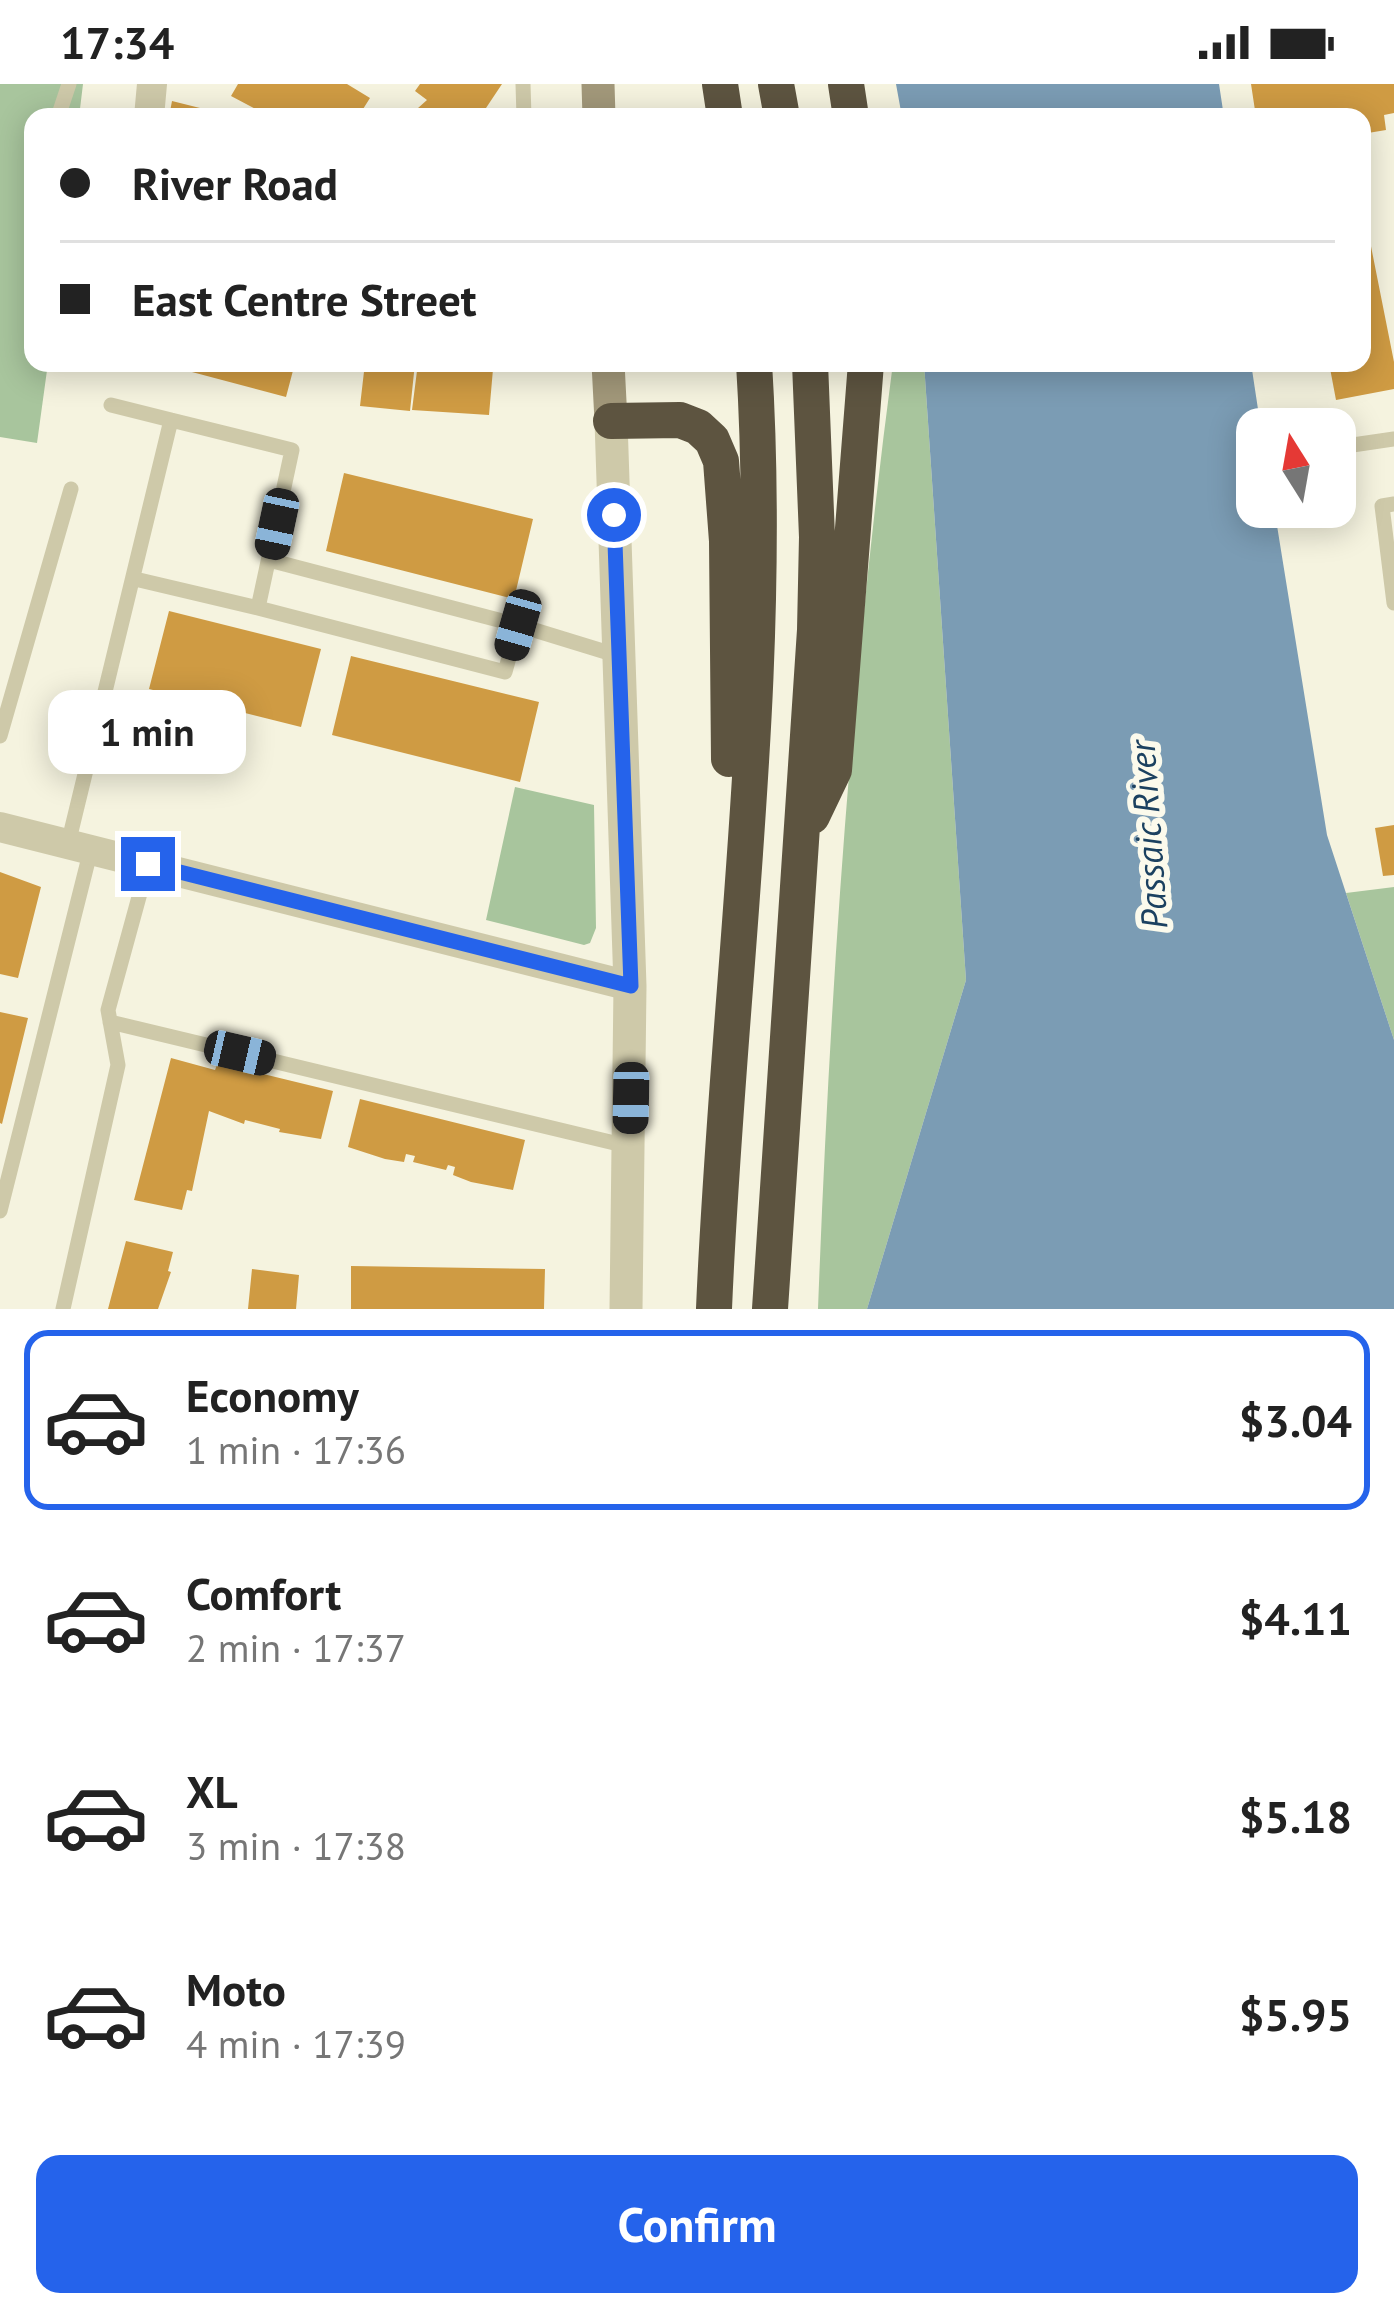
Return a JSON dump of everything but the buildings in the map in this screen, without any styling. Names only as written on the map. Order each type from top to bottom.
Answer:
[{"type":"highway","points":[[714,1309],[758,652],[761,536],[754,372]]},
{"type":"highway","points":[[770,1309],[817,537],[811,372]]},
{"type":"highway","points":[[802,836],[834,770],[865,372]]},
{"type":"highway","points":[[611,421],[680,420],[698,427],[712,440],[721,461],[730,677],[724,1143]]},
{"type":"main road","points":[[608,372],[611,421]]},
{"type":"street","points":[[611,421],[631,986],[626,1309]]},
{"type":"street","points":[[0,826],[631,986]]},
{"type":"lane","points":[[111,405],[292,450],[258,608]]},
{"type":"lane","points":[[0,1211],[171,421]]},
{"type":"lane","points":[[1356,445],[1394,439]]},
{"type":"lane","points":[[0,736],[70,490]]},
{"type":"lane","points":[[1394,504],[1382,506],[1394,603]]},
{"type":"lane","points":[[268,560],[619,656]]},
{"type":"lane","points":[[135,580],[505,672],[518,625]]},
{"type":"lane","points":[[63,1309],[118,1065],[108,1010],[148,864]]},
{"type":"lane","points":[[110,1022],[630,1147]]},
{"type":"green space","points":[[0,84],[83,84],[80,108],[24,108],[24,372],[47,372],[37,443],[0,437]]},
{"type":"green space","points":[[892,372],[925,372],[966,980],[867,1309],[818,1309],[844,835]]},
{"type":"green space","points":[[515,787],[594,805],[596,928],[590,943],[486,920]]},
{"type":"green space","points":[[1394,887],[1394,1040],[1346,893]]},
{"type":"water","points":[[896,84],[1219,84],[1223,108],[900,108]]},
{"type":"water","name":"Passaic River","points":[[925,372],[1252,372],[1258,408],[1236,408],[1236,528],[1277,528],[1327,835],[1394,1040],[1394,1309],[867,1309],[966,980]]},
{"type":"route","points":[[148,864],[631,986],[614,515]]}]
